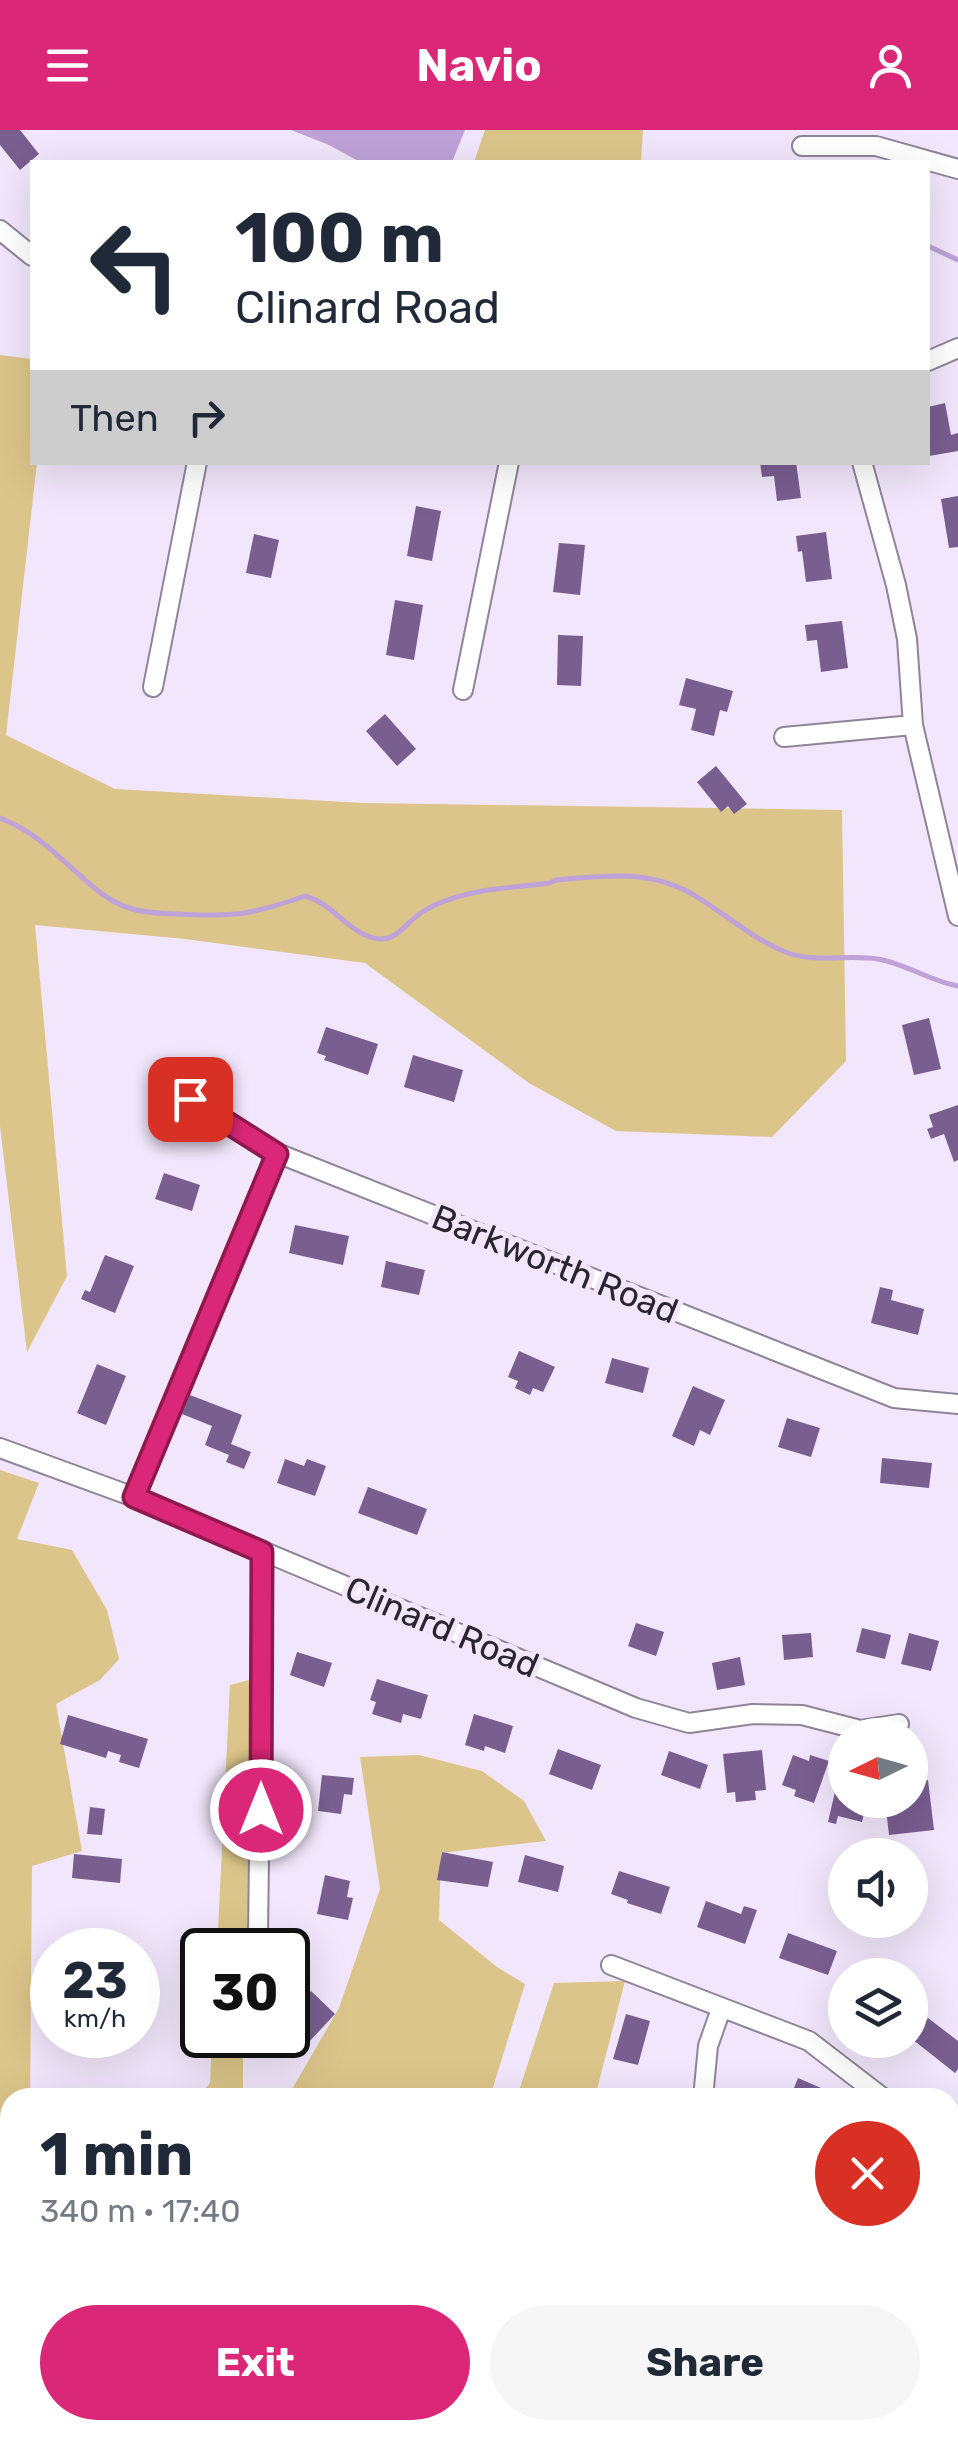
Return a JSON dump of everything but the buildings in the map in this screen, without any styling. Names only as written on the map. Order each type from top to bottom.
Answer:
[{"type":"street","points":[[802,146],[876,146],[924,160]]},
{"type":"street","points":[[930,162],[958,170]]},
{"type":"street","points":[[0,230],[30,254]]},
{"type":"street","points":[[930,360],[958,348]]},
{"type":"street","points":[[153,687],[196,465]]},
{"type":"street","points":[[463,690],[508,465]]},
{"type":"street","points":[[863,465],[896,585],[907,639],[912,726],[958,916]]},
{"type":"street","points":[[784,737],[912,726]]},
{"type":"street","name":"Barkworth Road","points":[[170,1080],[190,1099],[277,1154],[894,1398],[958,1404]]},
{"type":"street","points":[[134,1497],[277,1154]]},
{"type":"street","name":"Clinard Road","points":[[0,1448],[134,1497],[636,1708],[689,1723],[753,1714],[802,1715],[828,1722]]},
{"type":"street","points":[[258,1928],[262,1552]]},
{"type":"street","points":[[612,1965],[809,2041],[871,2088]]},
{"type":"street","points":[[704,2088],[708,2046],[721,2008]]},
{"type":"shaded area","points":[[291,130],[465,130],[453,160],[356,160]]},
{"type":"shaded area","points":[[485,130],[643,130],[641,160],[475,160]]},
{"type":"shaded area","points":[[0,355],[30,359],[30,465],[37,465],[6,735],[115,789],[363,803],[842,810],[846,1061],[772,1137],[616,1131],[529,1083],[365,963],[185,939],[35,925],[67,1276],[27,1352],[0,1126]]},
{"type":"shaded area","points":[[0,1470],[39,1483],[17,1539],[72,1550],[107,1610],[119,1659],[100,1680],[56,1704],[82,1851],[32,1866],[30,2088],[0,2088]]},
{"type":"shaded area","points":[[257,1678],[247,1928],[218,1928],[230,1685]]},
{"type":"shaded area","points":[[419,1755],[482,1771],[524,1801],[546,1841],[441,1853],[439,1920],[497,1967],[525,1984],[493,2088],[293,2088],[339,2008],[380,1889],[360,1757]]},
{"type":"shaded area","points":[[625,1981],[597,2088],[520,2088],[554,1983]]},
{"type":"shaded area","points":[[211,2058],[243,2058],[243,2088],[206,2088],[210,2083]]},
{"type":"waterway","points":[[930,247],[958,260]]},
{"type":"waterway","points":[[0,818],[38,839],[103,894],[122,906],[142,911],[228,915],[305,896],[323,904],[361,933],[379,939],[393,936],[422,912],[451,898],[556,880],[628,876],[680,888],[788,953],[878,959],[958,986]]},
{"type":"route","points":[[190,1099],[277,1154],[134,1497],[262,1552],[261,1810]]}]
